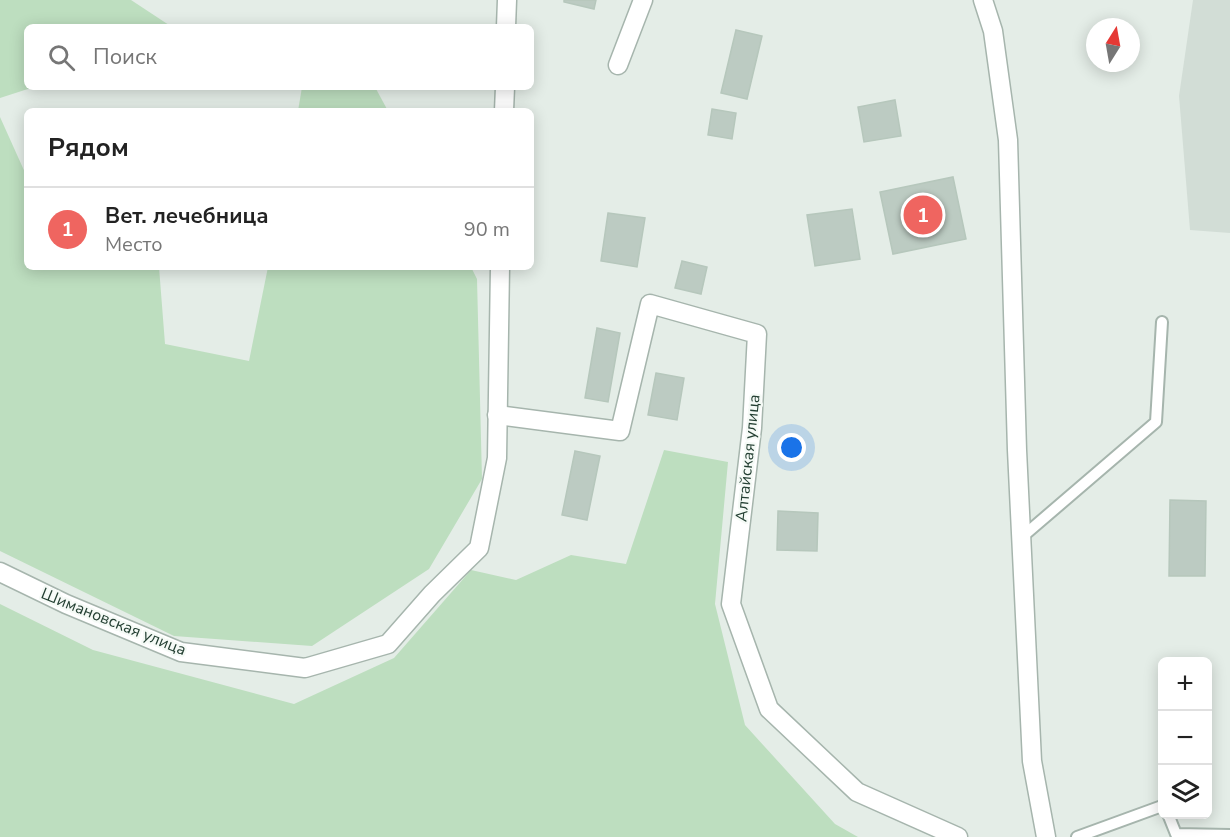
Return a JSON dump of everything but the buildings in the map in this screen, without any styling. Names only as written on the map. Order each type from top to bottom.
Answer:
[{"type":"street","points":[[506,24],[507,0]]},
{"type":"street","points":[[618,65],[643,0]]},
{"type":"street","points":[[983,0],[993,31],[1008,140],[1032,761],[1046,837]]},
{"type":"street","points":[[504,108],[505,90]]},
{"type":"street","name":"Шимановская улица","points":[[0,572],[66,604],[181,652],[305,668],[388,644],[432,594],[479,548],[497,458],[500,270]]},
{"type":"street","name":"Алтайская улица","points":[[497,415],[620,431],[650,304],[757,334],[752,428],[731,604],[769,708],[857,792],[958,837]]},
{"type":"lane","points":[[1022,537],[1156,422],[1162,322]]},
{"type":"lane","points":[[1077,837],[1158,807]]},
{"type":"lane","points":[[1170,819],[1176,835],[1230,834]]},
{"type":"shaded area","points":[[1193,0],[1230,0],[1230,233],[1190,230],[1179,96]]},
{"type":"green space","points":[[0,0],[131,0],[167,24],[24,24],[25,90],[0,98]]},
{"type":"green space","points":[[302,90],[377,90],[386,108],[298,108]]},
{"type":"green space","points":[[0,117],[24,170],[24,270],[159,270],[165,344],[249,361],[267,270],[472,270],[477,279],[482,479],[429,569],[312,646],[174,636],[0,551]]},
{"type":"green space","points":[[664,450],[728,462],[715,604],[745,725],[835,824],[858,837],[0,837],[0,604],[93,650],[294,704],[394,658],[471,570],[516,580],[571,555],[626,564]]},
{"type":"place","name":"Вет. лечебница","points":[[923,215]]}]
